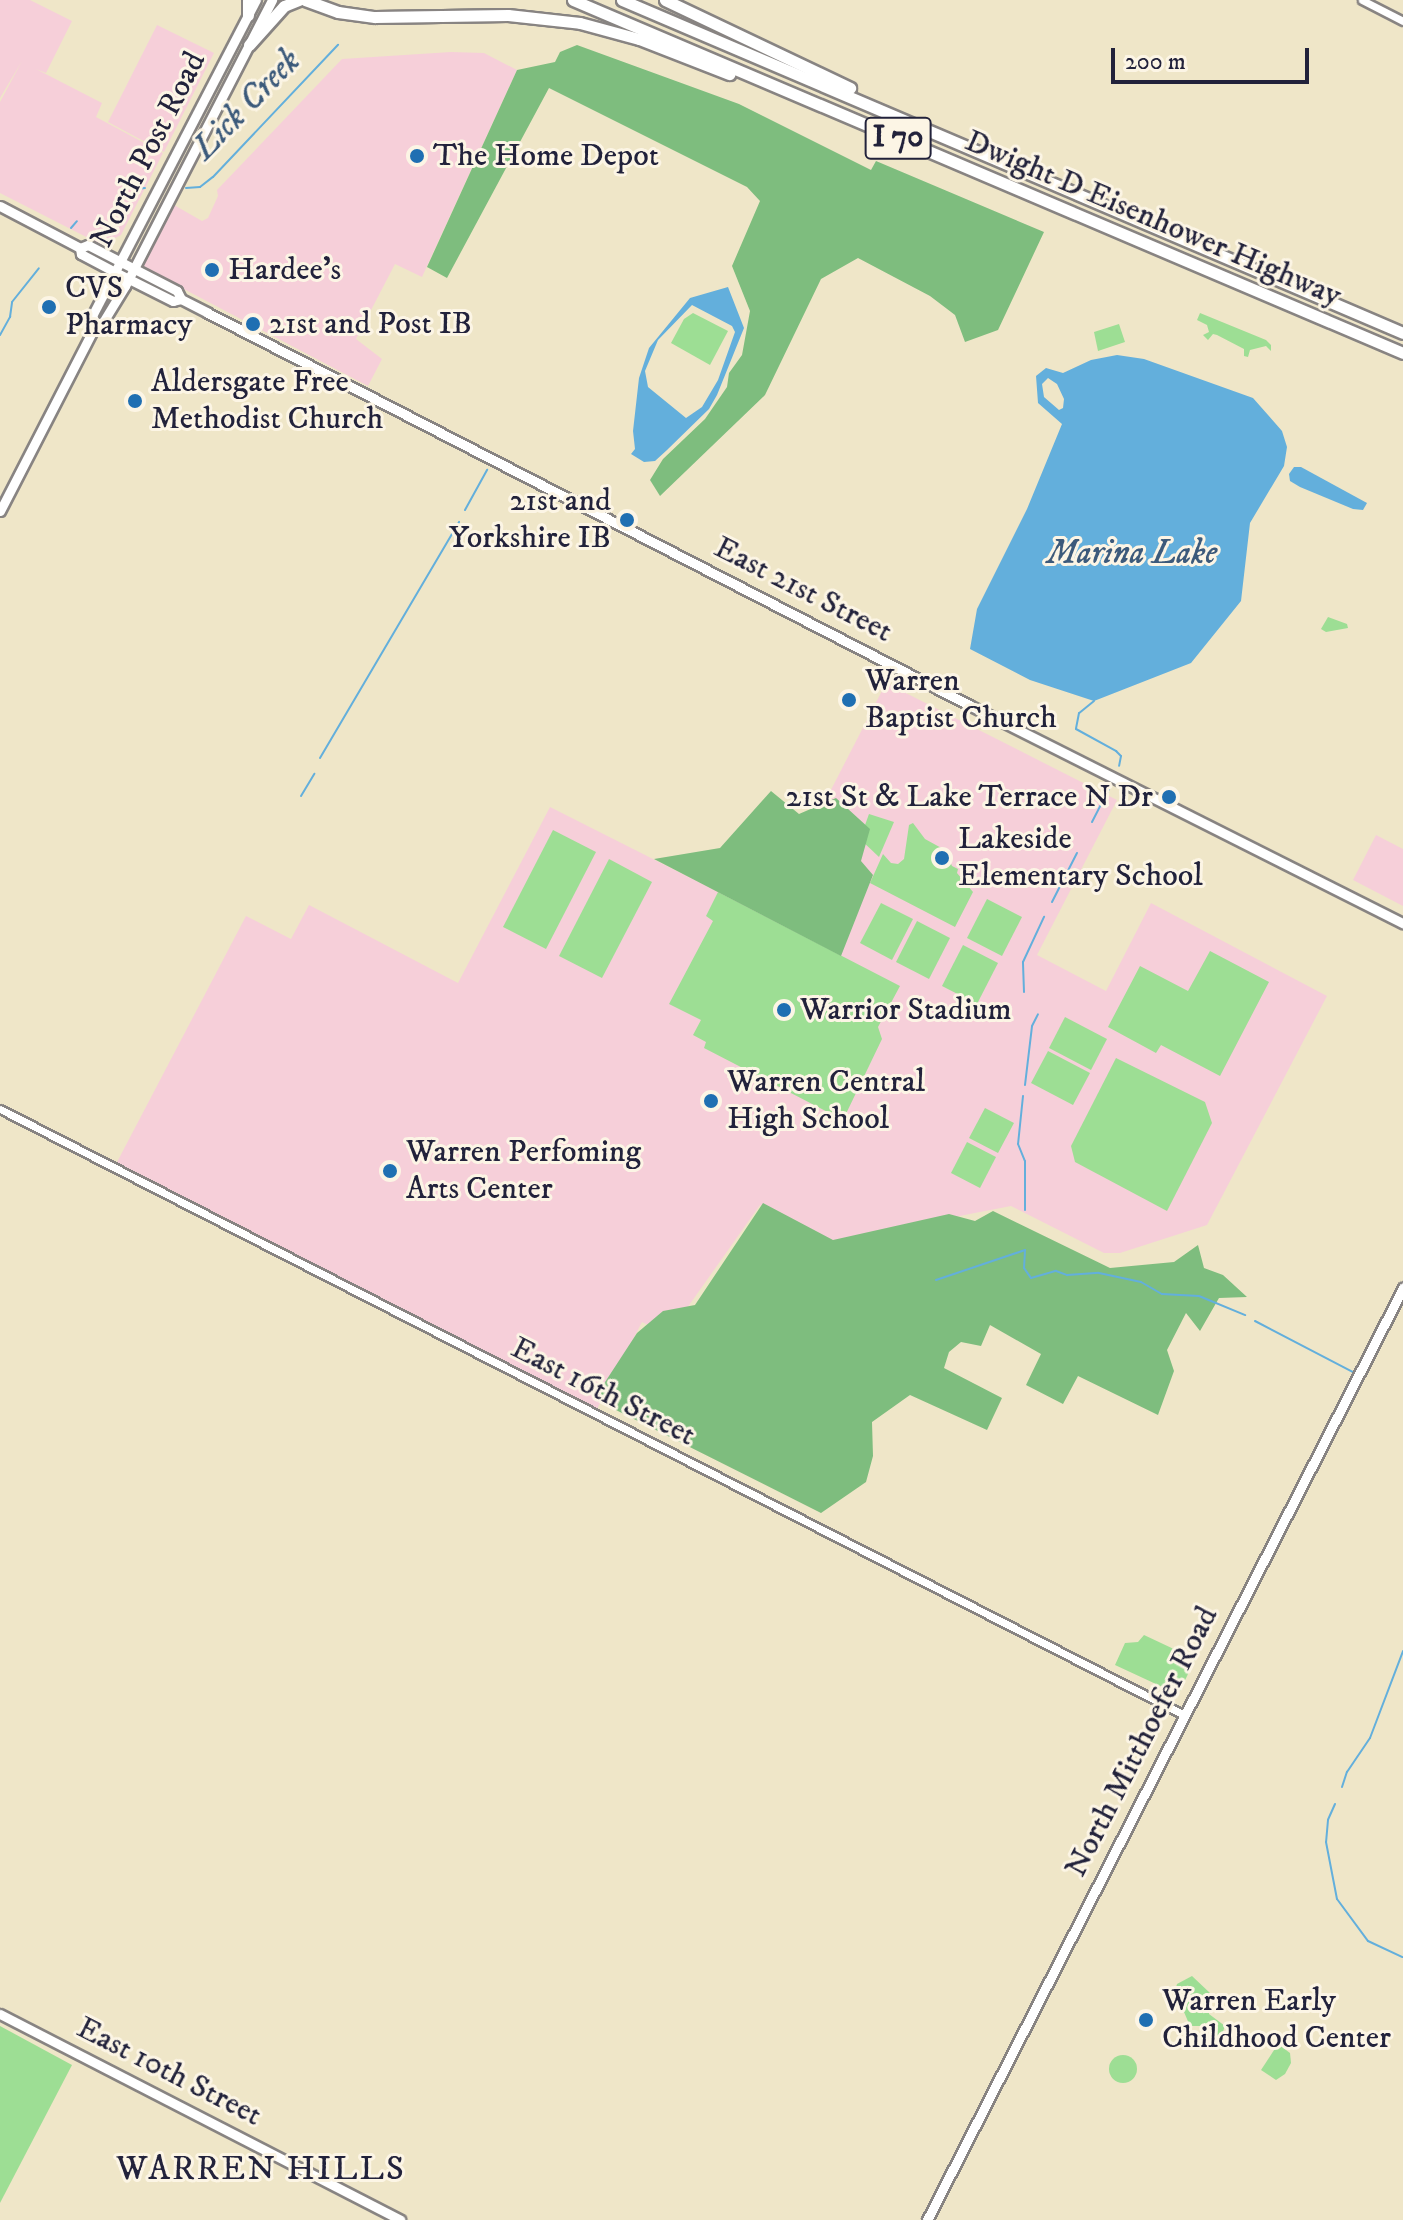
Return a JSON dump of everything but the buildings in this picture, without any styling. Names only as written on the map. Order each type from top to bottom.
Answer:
[{"type":"highway","points":[[248,0],[248,15]]},
{"type":"highway","points":[[249,45],[284,6],[302,0],[338,12],[375,17],[520,15],[589,25],[650,43],[920,148]]},
{"type":"highway","name":"Dwight D Eisenhower Highway","points":[[573,0],[1403,353]]},
{"type":"highway","name":"Dwight D Eisenhower Highway","points":[[622,0],[988,153],[1403,333]]},
{"type":"highway","points":[[665,0],[988,153]]},
{"type":"main road","name":"North Post Road","points":[[96,324],[92,316],[256,0]]},
{"type":"main road","name":"North Post Road","points":[[0,511],[96,324],[103,322],[134,269],[272,0]]},
{"type":"main road","points":[[148,205],[164,209]]},
{"type":"main road","name":"East 21st Street","points":[[0,206],[80,248],[81,254],[118,267],[134,269],[177,291],[181,299],[969,705],[1403,923]]},
{"type":"main road","name":"East 21st Street","points":[[118,267],[128,279],[173,301],[181,299]]},
{"type":"main road","name":"North Mitthoefer Road","points":[[927,2220],[1403,1288]]},
{"type":"main road","name":"East 10th Street","points":[[0,2014],[400,2220]]},
{"type":"street","points":[[1362,0],[1403,21]]},
{"type":"street","name":"East 16th Street","points":[[0,1109],[1184,1715]]},
{"type":"shaded area","points":[[0,0],[30,0],[72,21],[46,73],[36,69],[102,103],[96,117],[163,153],[121,235],[102,245],[0,193],[0,102],[22,61],[0,98]]},
{"type":"shaded area","points":[[157,25],[214,53],[164,152],[108,122]]},
{"type":"shaded area","points":[[484,53],[517,70],[422,277],[395,264],[356,339],[382,359],[368,386],[140,266],[165,216],[174,205],[202,221],[208,218],[218,196],[217,190],[342,59]]},
{"type":"shaded area","name":"Warren Central High School","points":[[886,683],[1117,800],[1037,955],[1106,991],[1151,903],[1327,996],[1207,1225],[1120,1253],[1104,1253],[1011,1206],[830,1241],[760,1205],[668,1335],[642,1322],[596,1411],[116,1164],[246,916],[291,939],[309,905],[458,983],[550,807],[766,916]]},
{"type":"shaded area","points":[[1376,835],[1403,849],[1403,906],[1353,880]]},
{"type":"green space","points":[[577,45],[739,104],[871,170],[876,161],[1044,232],[998,330],[965,342],[955,315],[930,296],[858,258],[821,279],[765,395],[660,496],[650,480],[663,459],[705,419],[727,387],[729,373],[742,355],[750,311],[732,266],[760,201],[747,187],[549,88],[447,278],[427,267],[517,70],[555,62],[560,52]]},
{"type":"green space","points":[[693,313],[728,331],[710,365],[671,343],[684,319]]},
{"type":"green space","points":[[1200,313],[1266,340],[1271,345],[1271,351],[1266,346],[1250,350],[1248,357],[1244,356],[1244,349],[1217,335],[1213,334],[1208,340],[1203,335],[1209,332],[1207,325],[1197,320]]},
{"type":"green space","points":[[1119,324],[1125,342],[1098,351],[1094,332]]},
{"type":"green space","points":[[1328,617],[1347,624],[1348,628],[1326,632],[1321,629]]},
{"type":"green space","points":[[771,791],[799,814],[836,798],[870,829],[861,861],[873,875],[841,956],[654,859],[720,848]]},
{"type":"green space","points":[[869,814],[894,822],[879,857],[860,839]]},
{"type":"green space","points":[[913,823],[925,839],[945,850],[952,866],[958,869],[957,873],[973,892],[955,927],[870,883],[883,854],[891,863],[898,864],[904,859],[909,825]]},
{"type":"green space","points":[[553,830],[596,852],[546,949],[503,927]]},
{"type":"green space","points":[[609,859],[652,882],[602,978],[559,956]]},
{"type":"green space","name":"Warrior Stadium","points":[[718,892],[900,986],[878,1027],[882,1039],[843,1120],[704,1048],[706,1042],[693,1035],[701,1020],[669,1004],[713,921],[706,916]]},
{"type":"green space","points":[[987,899],[1022,917],[1002,956],[967,938]]},
{"type":"green space","points":[[881,903],[913,919],[892,960],[860,943]]},
{"type":"green space","points":[[917,921],[950,938],[929,979],[896,962]]},
{"type":"green space","points":[[963,945],[998,963],[977,1004],[942,986]]},
{"type":"green space","points":[[1210,951],[1269,982],[1220,1076],[1161,1045],[1156,1053],[1108,1027],[1140,966],[1188,991]]},
{"type":"green space","points":[[1065,1017],[1107,1039],[1091,1070],[1049,1048]]},
{"type":"green space","points":[[1048,1051],[1090,1073],[1073,1105],[1031,1083]]},
{"type":"green space","points":[[1116,1058],[1205,1102],[1212,1123],[1167,1211],[1075,1162],[1071,1146]]},
{"type":"green space","points":[[985,1108],[1014,1123],[998,1153],[969,1138]]},
{"type":"green space","points":[[967,1142],[996,1157],[980,1188],[951,1173]]},
{"type":"green space","points":[[763,1203],[833,1240],[949,1214],[975,1221],[993,1211],[1110,1268],[1174,1262],[1198,1245],[1204,1268],[1223,1275],[1247,1297],[1219,1298],[1200,1331],[1186,1313],[1167,1350],[1174,1371],[1158,1415],[1078,1376],[1063,1404],[1026,1385],[1041,1354],[990,1325],[981,1346],[961,1342],[949,1352],[944,1368],[1002,1398],[987,1430],[910,1395],[872,1422],[873,1456],[866,1482],[821,1513],[594,1399],[637,1333],[663,1311],[695,1305]]},
{"type":"green space","points":[[1144,1635],[1195,1659],[1180,1691],[1171,1691],[1115,1665],[1125,1643],[1138,1642]]},
{"type":"green space","points":[[1192,1976],[1210,1993],[1209,2014],[1225,2026],[1221,2037],[1211,2033],[1207,2026],[1190,2026],[1175,1991],[1177,1984]]},
{"type":"green space","points":[[0,2026],[72,2065],[0,2203]]},
{"type":"green space","points":[[1278,2044],[1290,2053],[1291,2063],[1285,2074],[1276,2080],[1261,2070]]},
{"type":"green space","points":[[1123,2055],[1133,2059],[1137,2069],[1133,2079],[1123,2083],[1113,2079],[1109,2069],[1113,2059]]},
{"type":"water","points":[[728,287],[744,328],[709,409],[655,461],[644,462],[631,454],[635,449],[633,431],[639,378],[649,348],[690,298]],"holes":[[[692,305],[732,326],[735,332],[718,380],[702,407],[686,418],[648,387],[645,371],[658,340]]]},
{"type":"water","name":"Marina Lake","points":[[1117,355],[1144,359],[1253,398],[1282,431],[1287,447],[1284,466],[1250,523],[1241,601],[1191,663],[1094,701],[1030,680],[970,649],[977,609],[1027,509],[1062,424],[1038,403],[1036,376],[1046,368],[1063,373],[1091,360]],"holes":[[[1048,378],[1057,384],[1064,399],[1063,408],[1059,410],[1044,397],[1042,384]]]},
{"type":"water","points":[[1294,467],[1301,467],[1367,503],[1363,510],[1353,509],[1300,487],[1290,481],[1289,474]]},
{"type":"waterway","name":"Lick Creek","points":[[186,188],[200,187],[213,177],[338,45]]},
{"type":"waterway","name":"Lick Creek","points":[[137,189],[145,188]]},
{"type":"waterway","name":"Lick Creek","points":[[71,228],[77,221]]},
{"type":"waterway","name":"Lick Creek","points":[[0,335],[10,317],[12,302],[39,268]]},
{"type":"waterway","points":[[465,510],[487,470]]},
{"type":"waterway","points":[[320,758],[459,522]]},
{"type":"waterway","points":[[1094,701],[1079,713],[1076,729],[1116,751],[1121,756],[1119,766]]},
{"type":"waterway","points":[[301,796],[314,774]]},
{"type":"waterway","points":[[1092,822],[1111,785]]},
{"type":"waterway","points":[[1052,902],[1077,853]]},
{"type":"waterway","points":[[1024,992],[1023,962],[1044,917]]},
{"type":"waterway","points":[[1025,1085],[1032,1026],[1038,1014]]},
{"type":"waterway","points":[[1023,1096],[1018,1144],[1025,1161],[1025,1210]]},
{"type":"waterway","points":[[936,1280],[1025,1250],[1024,1268],[1031,1278],[1056,1271],[1067,1275],[1099,1273],[1141,1282],[1162,1294],[1199,1296],[1245,1315]]},
{"type":"waterway","points":[[1255,1321],[1353,1372]]},
{"type":"waterway","points":[[1342,1787],[1347,1772],[1370,1738],[1403,1651]]},
{"type":"waterway","points":[[1335,1804],[1328,1820],[1326,1842],[1337,1899],[1368,1941],[1403,1957]]},
{"type":"place","name":"The Home Depot","points":[[417,156]]},
{"type":"place","name":"Hardee's","points":[[212,270]]},
{"type":"place","name":"CVS Pharmacy","points":[[49,307]]},
{"type":"place","name":"21st and Post IB","points":[[253,324]]},
{"type":"place","name":"Aldersgate Free Methodist Church","points":[[135,401]]},
{"type":"place","name":"21st and Yorkshire IB","points":[[627,520]]},
{"type":"place","name":"Warren Baptist Church","points":[[849,700]]},
{"type":"place","name":"21st St & Lake Terrace N Dr","points":[[1169,797]]},
{"type":"place","name":"Lakeside Elementary School","points":[[942,858]]},
{"type":"place","name":"Warrior Stadium","points":[[784,1010]]},
{"type":"place","name":"Warren Central High School","points":[[711,1101]]},
{"type":"place","name":"Warren Perfoming Arts Center","points":[[390,1171]]},
{"type":"place","name":"Warren Early Childhood Center","points":[[1146,2020]]},
{"type":"district","name":"WARREN HILLS","points":[[261,2170]]}]
